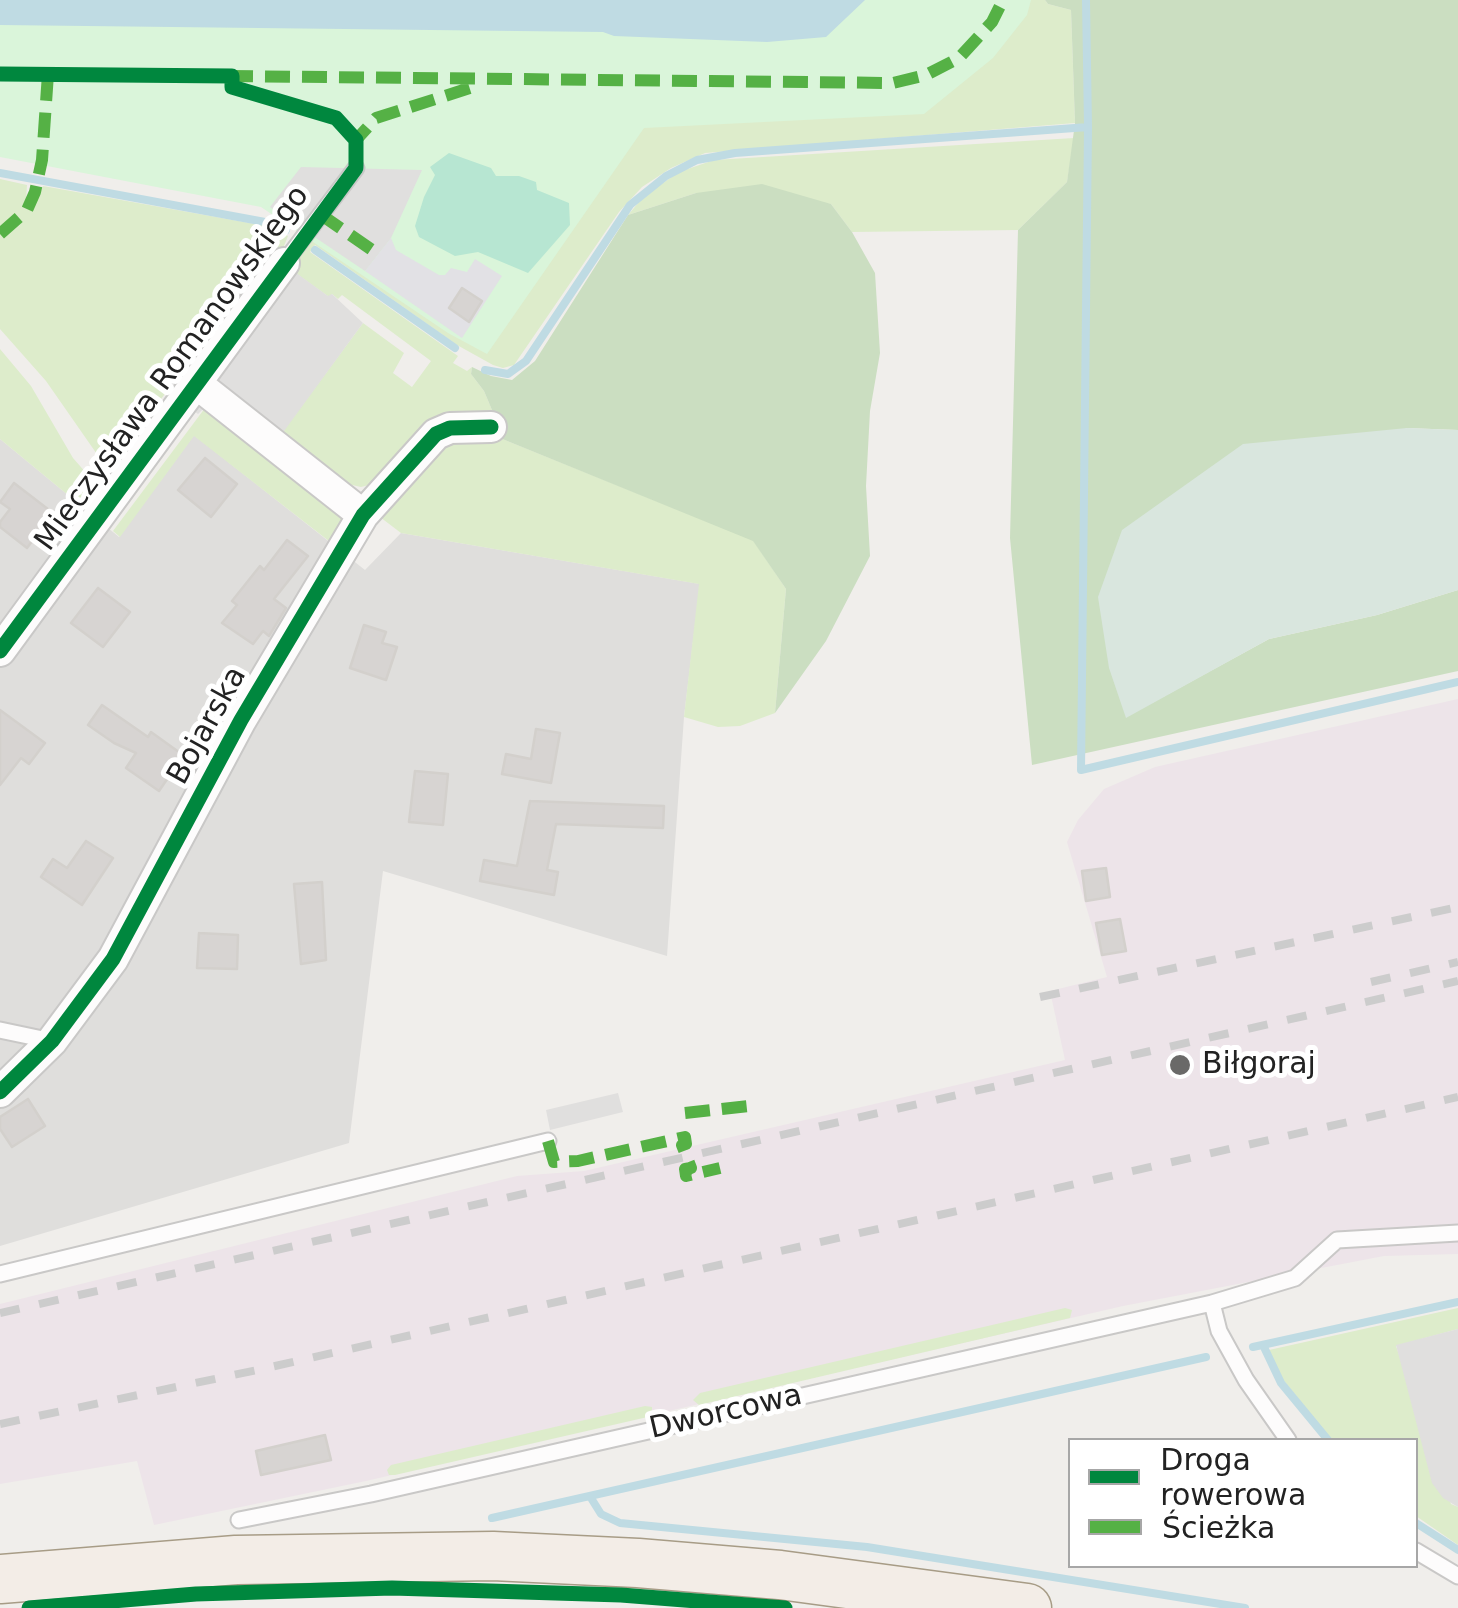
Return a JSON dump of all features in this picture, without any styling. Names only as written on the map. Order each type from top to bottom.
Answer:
[{"type":"main road","points":[[0,1579],[236,1560],[494,1556],[780,1574],[1027,1608]]},
{"type":"street","name":"Mieczysława Romanowskiego","points":[[0,651],[284,263]]},
{"type":"street","points":[[197,384],[364,514]]},
{"type":"street","name":"Bojarska","points":[[0,1092],[52,1042],[114,959],[241,720],[364,514],[436,434],[450,428],[491,427]]},
{"type":"lane","name":"Mieczysława Romanowskiego","points":[[284,263],[356,168]]},
{"type":"lane","points":[[0,1030],[52,1042]]},
{"type":"lane","points":[[0,1274],[548,1141]]},
{"type":"lane","name":"Dworcowa","points":[[240,1520],[372,1494],[1212,1303],[1295,1278],[1337,1240],[1458,1233]]},
{"type":"lane","points":[[1212,1303],[1219,1332],[1246,1380],[1287,1438]]},
{"type":"lane","points":[[1418,1551],[1458,1576]]},
{"type":"shaded area","points":[[301,167],[422,170],[391,238],[365,271],[270,207]]},
{"type":"shaded area","points":[[391,238],[396,250],[439,275],[445,275],[451,268],[467,272],[475,259],[502,276],[462,338],[365,271]]},
{"type":"shaded area","points":[[259,246],[328,296],[332,294],[363,323],[268,453],[204,408],[198,414],[167,392],[170,385],[162,376]]},
{"type":"shaded area","points":[[1407,428],[1458,430],[1458,590],[1377,615],[1269,639],[1126,718],[1109,668],[1098,597],[1122,530],[1243,444]]},
{"type":"shaded area","points":[[194,435],[365,570],[401,533],[700,584],[684,717],[667,956],[383,871],[349,1143],[0,1246],[0,439],[119,537]]},
{"type":"shaded area","points":[[1458,699],[1458,1254],[1384,1256],[1123,1306],[366,1481],[154,1525],[137,1461],[0,1484],[0,1304],[517,1176],[584,1171],[1065,1060],[1050,991],[1107,977],[1067,842],[1078,820],[1104,789],[1155,767]]},
{"type":"shaded area","points":[[618,1093],[623,1112],[550,1130],[546,1110]]},
{"type":"shaded area","points":[[1458,1329],[1458,1507],[1443,1498],[1432,1483],[1396,1345]]},
{"type":"green space","points":[[0,0],[1031,0],[1027,15],[993,58],[924,114],[644,128],[487,354],[448,333],[261,207],[0,157]]},
{"type":"green space","points":[[1008,0],[1045,0],[1071,10],[1075,123],[705,153],[642,187],[619,212],[514,365],[493,365],[457,345],[315,245],[310,252],[458,356],[453,363],[467,371],[472,367],[471,374],[484,391],[497,422],[484,419],[381,482],[361,487],[330,480],[279,436],[363,323],[404,353],[393,373],[412,387],[431,361],[342,295],[338,299],[332,294],[329,297],[294,272],[310,241],[421,171]]},
{"type":"green space","points":[[1045,0],[1458,0],[1458,430],[1406,428],[1126,717],[1269,639],[1377,615],[1458,590],[1458,671],[1032,765],[1010,538],[1018,230],[1067,182],[1075,123],[1071,10]]},
{"type":"green space","points":[[1074,138],[1067,182],[1018,230],[852,232],[831,204],[696,193],[628,215],[644,196],[679,172],[714,160]]},
{"type":"green space","points":[[449,153],[491,168],[496,176],[519,176],[536,182],[537,190],[569,203],[570,225],[528,273],[478,252],[455,256],[419,237],[415,226],[435,175],[430,167]]},
{"type":"green space","points":[[0,179],[27,185],[26,201],[34,204],[43,186],[272,227],[288,236],[274,255],[250,258],[162,375],[170,387],[108,470],[46,381],[0,329]]},
{"type":"green space","points":[[762,184],[831,204],[852,232],[875,273],[880,353],[870,411],[866,486],[870,556],[826,641],[775,713],[786,589],[753,541],[495,436],[497,422],[484,391],[471,374],[472,367],[512,380],[535,361],[628,215],[696,193]]},
{"type":"green space","points":[[0,349],[31,386],[73,458],[95,483],[80,505],[0,439]]},
{"type":"green space","points":[[205,408],[338,509],[346,523],[334,545],[194,436],[120,537],[113,531]]},
{"type":"green space","points":[[495,436],[753,540],[786,589],[775,713],[740,726],[718,727],[684,717],[699,584],[401,533],[376,514],[445,437]]},
{"type":"green space","points":[[1065,1308],[1072,1310],[1070,1318],[699,1405],[693,1400],[700,1393]]},
{"type":"green space","points":[[1458,1308],[1458,1329],[1396,1346],[1451,1504],[1458,1507],[1458,1545],[1418,1517],[1418,1438],[1330,1438],[1279,1375],[1269,1350]]},
{"type":"green space","points":[[652,1407],[652,1416],[395,1475],[389,1475],[387,1470],[391,1465]]},
{"type":"water","points":[[0,0],[865,0],[826,37],[767,42],[614,36],[603,32],[0,25]]},
{"type":"building","points":[[462,288],[482,301],[469,322],[449,308]]},
{"type":"building","points":[[205,458],[237,484],[211,517],[178,490]]},
{"type":"building","points":[[14,483],[53,513],[27,548],[0,527],[10,509],[0,502]]},
{"type":"building","points":[[287,540],[308,556],[274,599],[286,608],[269,636],[263,631],[253,644],[222,623],[237,605],[232,601],[260,566],[264,570]]},
{"type":"building","points":[[98,588],[130,612],[103,647],[71,623]]},
{"type":"building","points":[[364,625],[386,632],[382,643],[397,647],[386,680],[350,668]]},
{"type":"building","points":[[102,705],[148,737],[151,732],[183,755],[179,771],[174,769],[159,791],[126,768],[136,753],[88,725]]},
{"type":"building","points":[[0,710],[45,743],[29,764],[21,758],[0,785]]},
{"type":"building","points":[[536,729],[560,733],[551,783],[502,774],[506,754],[531,759]]},
{"type":"building","points":[[415,771],[448,774],[443,825],[409,822]]},
{"type":"building","points":[[530,801],[664,806],[663,828],[556,824],[547,870],[558,872],[554,895],[480,881],[484,860],[517,866]]},
{"type":"building","points":[[86,841],[113,858],[82,905],[41,877],[53,859],[67,868]]},
{"type":"building","points":[[1106,868],[1110,897],[1086,901],[1082,871]]},
{"type":"building","points":[[322,882],[326,960],[301,964],[294,884]]},
{"type":"building","points":[[1120,919],[1126,951],[1102,955],[1096,923]]},
{"type":"building","points":[[199,933],[238,935],[237,969],[197,968]]},
{"type":"building","points":[[28,1099],[45,1126],[12,1147],[0,1129],[0,1117]]},
{"type":"building","points":[[325,1435],[331,1460],[261,1475],[256,1451]]},
{"type":"waterway","points":[[1086,0],[1081,770],[1458,682]]},
{"type":"waterway","points":[[485,370],[508,374],[526,361],[630,205],[666,176],[697,160],[735,153],[1088,127]]},
{"type":"waterway","points":[[0,173],[265,222],[286,230]]},
{"type":"waterway","points":[[315,250],[455,348]]},
{"type":"waterway","points":[[1253,1347],[1458,1302]]},
{"type":"waterway","points":[[1263,1345],[1281,1383],[1326,1438]]},
{"type":"waterway","points":[[492,1518],[1206,1357]]},
{"type":"waterway","points":[[591,1498],[601,1514],[620,1523],[867,1547],[1245,1608]]},
{"type":"waterway","points":[[1418,1524],[1458,1550]]},
{"type":"railway","points":[[1040,997],[1458,907]]},
{"type":"railway","points":[[1371,982],[1458,962]]},
{"type":"railway","points":[[0,1313],[1458,981]]},
{"type":"railway","points":[[0,1424],[262,1369],[1458,1097]]},
{"type":"marked path","points":[[228,76],[893,83],[926,75],[959,58],[992,22],[1003,0]]},
{"type":"marked path","points":[[0,234],[27,210],[35,192],[42,160],[48,74]]},
{"type":"marked path","points":[[356,148],[356,140],[376,118],[473,87],[473,79]]},
{"type":"marked path","points":[[320,214],[378,254]]},
{"type":"marked path","points":[[685,1113],[749,1106]]},
{"type":"marked path","points":[[548,1141],[554,1162],[578,1161],[685,1137],[686,1144],[682,1145],[691,1168],[685,1169],[686,1176],[720,1168]]},
{"type":"cycle path","points":[[0,74],[232,76],[232,87],[336,118],[356,140],[356,168],[0,651]]},
{"type":"cycle path","points":[[0,1092],[52,1041],[113,959],[241,720],[363,515],[436,434],[450,428],[491,427]]},
{"type":"cycle path","points":[[29,1608],[196,1594],[392,1588],[621,1595],[785,1608]]},
{"type":"place","name":"Biłgoraj","points":[[1180,1065]]}]
